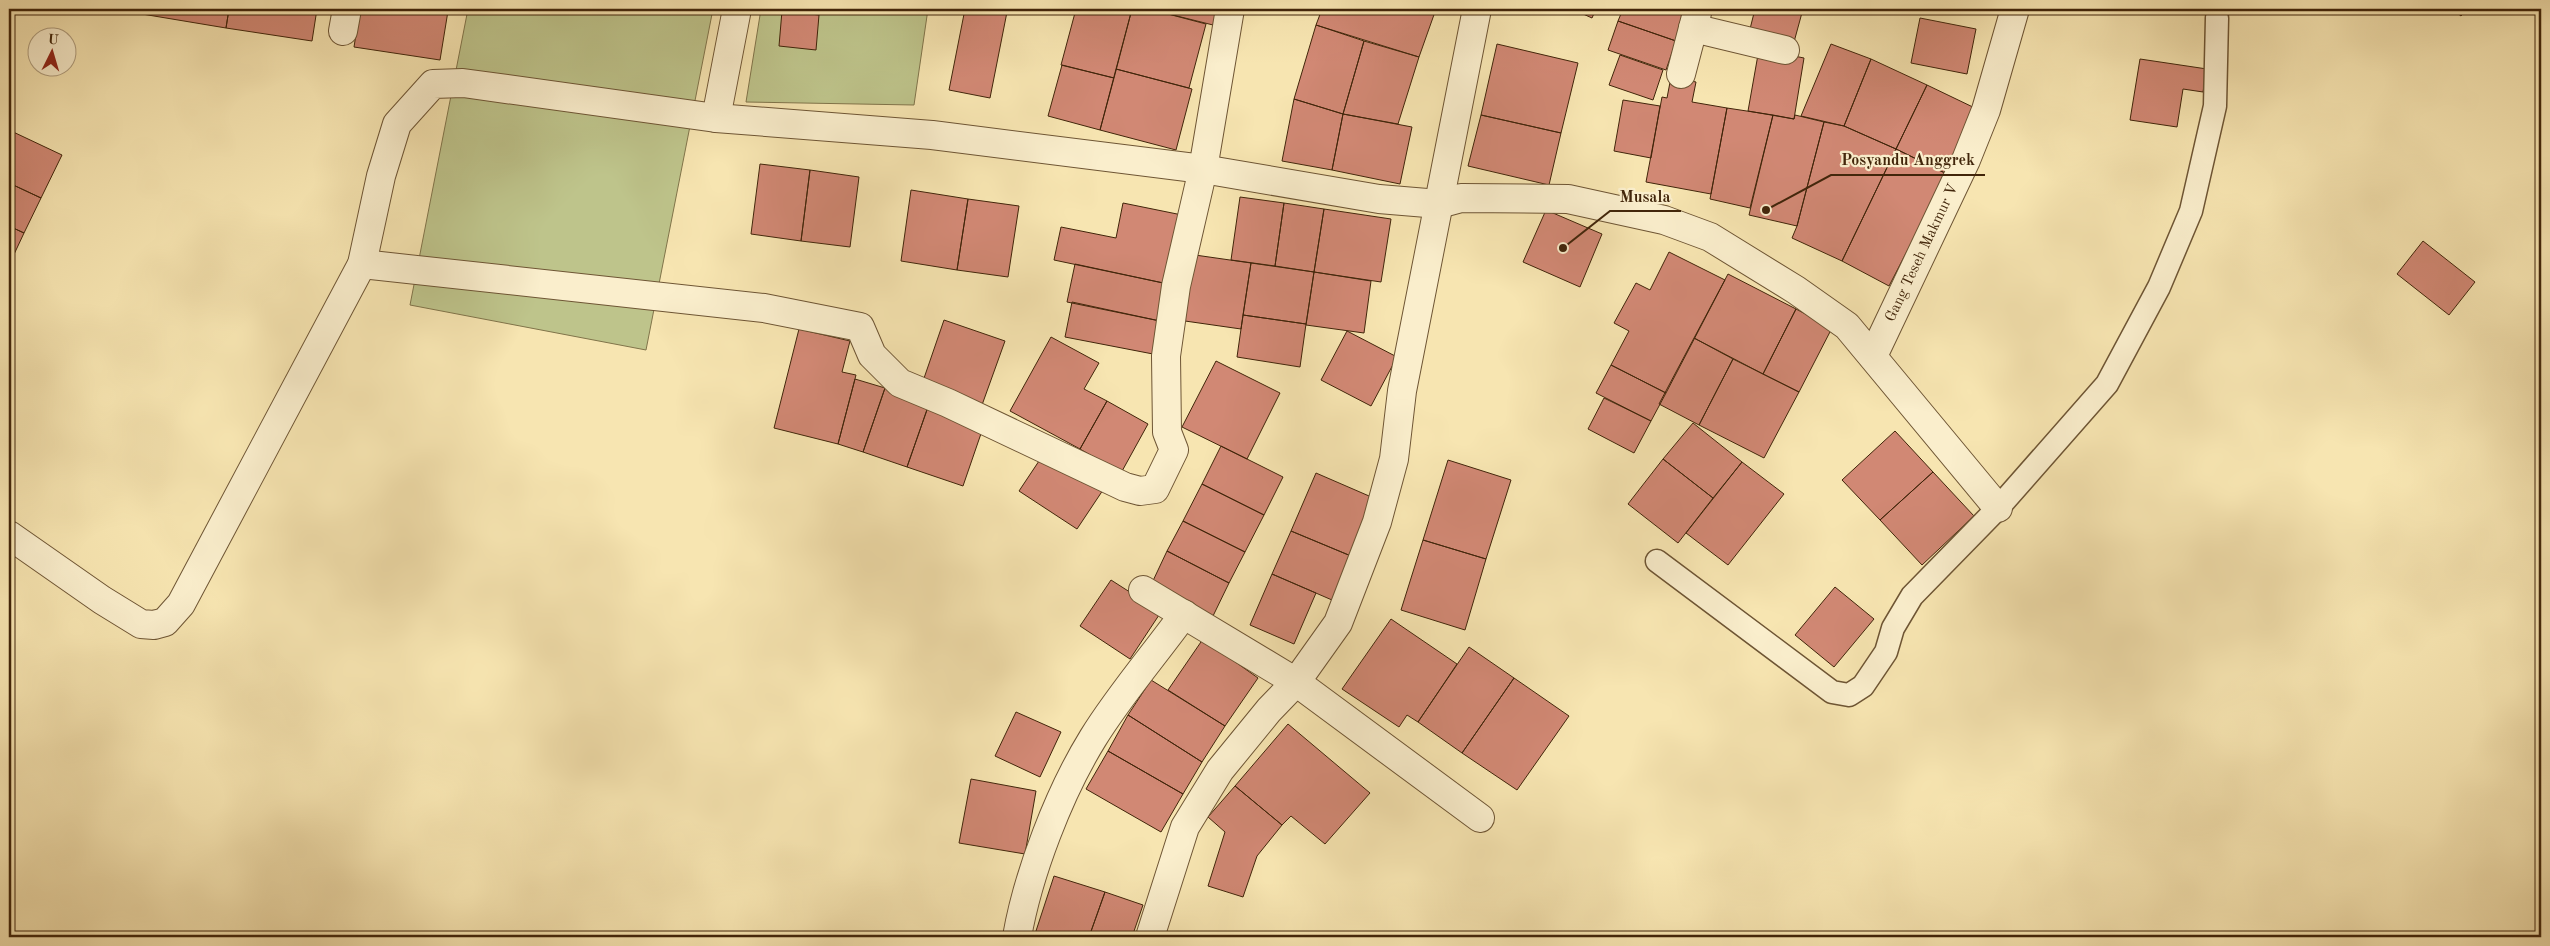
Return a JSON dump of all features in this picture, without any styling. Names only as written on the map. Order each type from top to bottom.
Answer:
[{"type":"street","points":[[716,118],[737,9]]},
{"type":"street","points":[[362,264],[764,308],[860,327],[872,355],[900,382],[1125,487],[1140,492],[1155,489],[1174,450],[1167,432],[1166,356],[1176,286],[1203,169],[1230,9]]},
{"type":"street","points":[[1150,937],[1185,827],[1220,770],[1268,710],[1296,682],[1338,623],[1377,522],[1394,460],[1402,391],[1477,9]]},
{"type":"street","name":"Gang Teseh Makmur V","points":[[1873,356],[1966,160],[1986,110],[2015,9]]},
{"type":"street","points":[[1681,74],[1696,19],[1785,50]]},
{"type":"street","points":[[9,534],[102,600],[141,624],[154,625],[165,622],[181,604],[362,264],[381,176],[397,124],[433,84],[463,83],[716,118],[932,135],[1203,169],[1379,199],[1439,204],[1461,198],[1568,199],[1664,220],[1710,237],[1796,290],[1847,326],[1917,413],[1998,508]]},
{"type":"street","points":[[1143,590],[1296,682],[1480,818]]},
{"type":"street","points":[[1017,937],[1021,915],[1060,802],[1093,738],[1184,614]]},
{"type":"lane","points":[[1657,561],[1832,692],[1849,695],[1863,686],[1886,652],[1893,628],[1912,596],[1998,508],[2107,384],[2160,287],[2190,211],[2215,106],[2217,18]]},
{"type":"green space","points":[[468,9],[713,9],[646,350],[410,305]]},
{"type":"green space","points":[[761,9],[928,9],[914,105],[746,102]]},
{"type":"building","points":[[143,9],[229,9],[226,28],[142,14]]},
{"type":"building","points":[[229,9],[317,9],[312,41],[226,28]]},
{"type":"building","points":[[360,9],[448,11],[440,60],[354,47]]},
{"type":"building","points":[[965,9],[989,9],[1007,12],[990,98],[949,90]]},
{"type":"building","points":[[1076,9],[1132,9],[1114,78],[1061,65]]},
{"type":"building","points":[[1132,9],[1149,9],[1206,24],[1189,88],[1116,69]]},
{"type":"building","points":[[1149,9],[1217,9],[1213,25]]},
{"type":"building","points":[[1322,9],[1436,9],[1419,57],[1316,25]]},
{"type":"building","points":[[1572,9],[1596,9],[1592,18]]},
{"type":"building","points":[[1623,9],[1688,9],[1676,41],[1618,21]]},
{"type":"building","points":[[1755,9],[1803,9],[1794,42],[1750,29]]},
{"type":"building","points":[[2452,9],[2467,9],[2461,16]]},
{"type":"building","points":[[782,11],[819,15],[816,50],[779,46]]},
{"type":"building","points":[[1920,18],[1976,29],[1967,74],[1911,63]]},
{"type":"building","points":[[1618,21],[1676,41],[1666,70],[1608,50]]},
{"type":"building","points":[[1316,25],[1364,41],[1343,114],[1294,99]]},
{"type":"building","points":[[1364,41],[1419,57],[1398,124],[1343,114]]},
{"type":"building","points":[[1497,44],[1578,63],[1561,133],[1481,115]]},
{"type":"building","points":[[1831,44],[1871,59],[1844,126],[1801,116]]},
{"type":"building","points":[[1759,49],[1804,58],[1794,119],[1748,111]]},
{"type":"building","points":[[1620,55],[1663,70],[1653,100],[1609,85]]},
{"type":"building","points":[[1871,59],[1927,85],[1896,149],[1844,126]]},
{"type":"building","points":[[2140,59],[2207,69],[2203,92],[2183,89],[2177,127],[2130,120]]},
{"type":"building","points":[[1062,65],[1114,78],[1100,130],[1048,116]]},
{"type":"building","points":[[1116,69],[1192,89],[1176,150],[1100,130]]},
{"type":"building","points":[[1671,77],[1696,82],[1692,102],[1727,108],[1711,194],[1646,182],[1662,97],[1667,98]]},
{"type":"building","points":[[1927,85],[1979,110],[1947,174],[1896,149]]},
{"type":"building","points":[[1294,99],[1343,114],[1332,170],[1282,161]]},
{"type":"building","points":[[1623,100],[1660,106],[1651,158],[1614,151]]},
{"type":"building","points":[[1727,108],[1773,115],[1750,208],[1710,199]]},
{"type":"building","points":[[1343,114],[1412,127],[1400,184],[1332,170]]},
{"type":"building","points":[[1481,115],[1561,133],[1549,185],[1468,166]]},
{"type":"building","points":[[1773,115],[1794,119],[1795,115],[1824,122],[1797,226],[1749,215]]},
{"type":"building","points":[[1824,122],[1844,126],[1896,149],[1842,261],[1792,238],[1797,226]]},
{"type":"building","points":[[9,130],[62,155],[41,198],[9,183]]},
{"type":"building","points":[[1896,149],[1947,174],[1889,286],[1842,261]]},
{"type":"building","points":[[760,164],[810,170],[801,241],[751,234]]},
{"type":"building","points":[[810,170],[859,177],[850,247],[801,241]]},
{"type":"building","points":[[9,183],[41,198],[24,233],[9,226]]},
{"type":"building","points":[[911,190],[968,199],[957,270],[901,261]]},
{"type":"building","points":[[1240,197],[1284,203],[1275,266],[1231,260]]},
{"type":"building","points":[[968,199],[1019,206],[1008,277],[957,270]]},
{"type":"building","points":[[1123,203],[1182,215],[1168,284],[1054,260],[1061,227],[1116,238]]},
{"type":"building","points":[[1284,203],[1324,209],[1314,272],[1275,266]]},
{"type":"building","points":[[1324,209],[1391,219],[1381,282],[1314,272]]},
{"type":"building","points":[[1546,210],[1602,234],[1580,287],[1523,262]]},
{"type":"building","points":[[9,226],[24,233],[9,265]]},
{"type":"building","points":[[2423,241],[2475,282],[2449,315],[2397,274]]},
{"type":"building","points":[[1669,252],[1725,280],[1666,393],[1611,365],[1629,331],[1614,323],[1636,283],[1650,290]]},
{"type":"building","points":[[1188,254],[1251,263],[1241,329],[1178,320]]},
{"type":"building","points":[[1251,263],[1314,272],[1306,324],[1243,315]]},
{"type":"building","points":[[1075,264],[1168,284],[1160,321],[1067,302]]},
{"type":"building","points":[[1314,272],[1371,281],[1364,333],[1306,325]]},
{"type":"building","points":[[1728,274],[1796,309],[1763,374],[1694,338]]},
{"type":"building","points":[[1072,302],[1160,321],[1153,354],[1065,337]]},
{"type":"building","points":[[1796,309],[1832,328],[1799,392],[1763,374]]},
{"type":"building","points":[[1243,315],[1306,324],[1300,367],[1237,357]]},
{"type":"building","points":[[944,320],[1005,341],[982,405],[922,384]]},
{"type":"building","points":[[799,329],[850,341],[842,372],[856,375],[838,444],[774,428]]},
{"type":"building","points":[[1347,331],[1397,357],[1371,406],[1321,380]]},
{"type":"building","points":[[1051,337],[1099,363],[1084,389],[1107,401],[1080,449],[1010,411]]},
{"type":"building","points":[[1694,338],[1733,359],[1699,425],[1659,404]]},
{"type":"building","points":[[1733,359],[1799,392],[1764,458],[1699,425]]},
{"type":"building","points":[[1216,361],[1280,393],[1247,459],[1182,427]]},
{"type":"building","points":[[1611,365],[1666,393],[1651,421],[1596,393]]},
{"type":"building","points":[[855,379],[885,388],[863,452],[838,444]]},
{"type":"building","points":[[885,388],[929,404],[907,467],[863,452]]},
{"type":"building","points":[[1604,398],[1651,421],[1634,453],[1588,429]]},
{"type":"building","points":[[1107,401],[1148,424],[1121,473],[1080,449]]},
{"type":"building","points":[[929,404],[985,422],[963,486],[907,467]]},
{"type":"building","points":[[1693,423],[1742,462],[1713,498],[1663,459]]},
{"type":"building","points":[[1895,431],[1933,472],[1880,520],[1842,480]]},
{"type":"building","points":[[1221,446],[1283,477],[1264,515],[1202,484]]},
{"type":"building","points":[[1045,452],[1103,490],[1077,529],[1019,491]]},
{"type":"building","points":[[1663,459],[1713,498],[1678,543],[1628,504]]},
{"type":"building","points":[[1448,460],[1511,480],[1486,559],[1423,540]]},
{"type":"building","points":[[1742,462],[1784,494],[1728,565],[1686,533]]},
{"type":"building","points":[[1933,472],[1974,516],[1922,565],[1880,520]]},
{"type":"building","points":[[1316,473],[1376,499],[1351,556],[1291,531]]},
{"type":"building","points":[[1202,484],[1264,515],[1245,552],[1183,521]]},
{"type":"building","points":[[1183,521],[1245,552],[1229,583],[1167,551]]},
{"type":"building","points":[[1291,531],[1351,556],[1332,600],[1272,574]]},
{"type":"building","points":[[1423,540],[1486,559],[1465,630],[1401,610]]},
{"type":"building","points":[[1167,551],[1229,583],[1213,616],[1151,585]]},
{"type":"building","points":[[1272,574],[1316,593],[1294,644],[1250,625]]},
{"type":"building","points":[[1111,580],[1161,612],[1130,659],[1080,626]]},
{"type":"building","points":[[1835,587],[1874,619],[1834,667],[1795,635]]},
{"type":"building","points":[[1391,619],[1457,664],[1418,722],[1407,715],[1399,727],[1342,689]]},
{"type":"building","points":[[1203,639],[1258,678],[1225,726],[1168,690]]},
{"type":"building","points":[[1469,647],[1514,678],[1462,753],[1418,722]]},
{"type":"building","points":[[1514,678],[1569,716],[1517,790],[1462,753]]},
{"type":"building","points":[[1151,680],[1225,726],[1202,762],[1128,715]]},
{"type":"building","points":[[1016,712],[1061,732],[1040,777],[995,756]]},
{"type":"building","points":[[1128,715],[1202,762],[1183,794],[1108,751]]},
{"type":"building","points":[[1288,724],[1370,793],[1325,844],[1291,816],[1282,825],[1235,786]]},
{"type":"building","points":[[1108,751],[1183,794],[1161,832],[1086,789]]},
{"type":"building","points":[[971,779],[1036,791],[1025,854],[959,843]]},
{"type":"building","points":[[1235,786],[1282,825],[1257,856],[1243,897],[1208,886],[1225,832],[1208,817]]},
{"type":"building","points":[[1054,876],[1105,892],[1089,937],[1034,937]]},
{"type":"building","points":[[1105,892],[1143,905],[1132,937],[1089,937]]},
{"type":"place","name":"Posyandu Anggrek","points":[[1766,210]]},
{"type":"place","name":"Musala","points":[[1563,248]]}]
